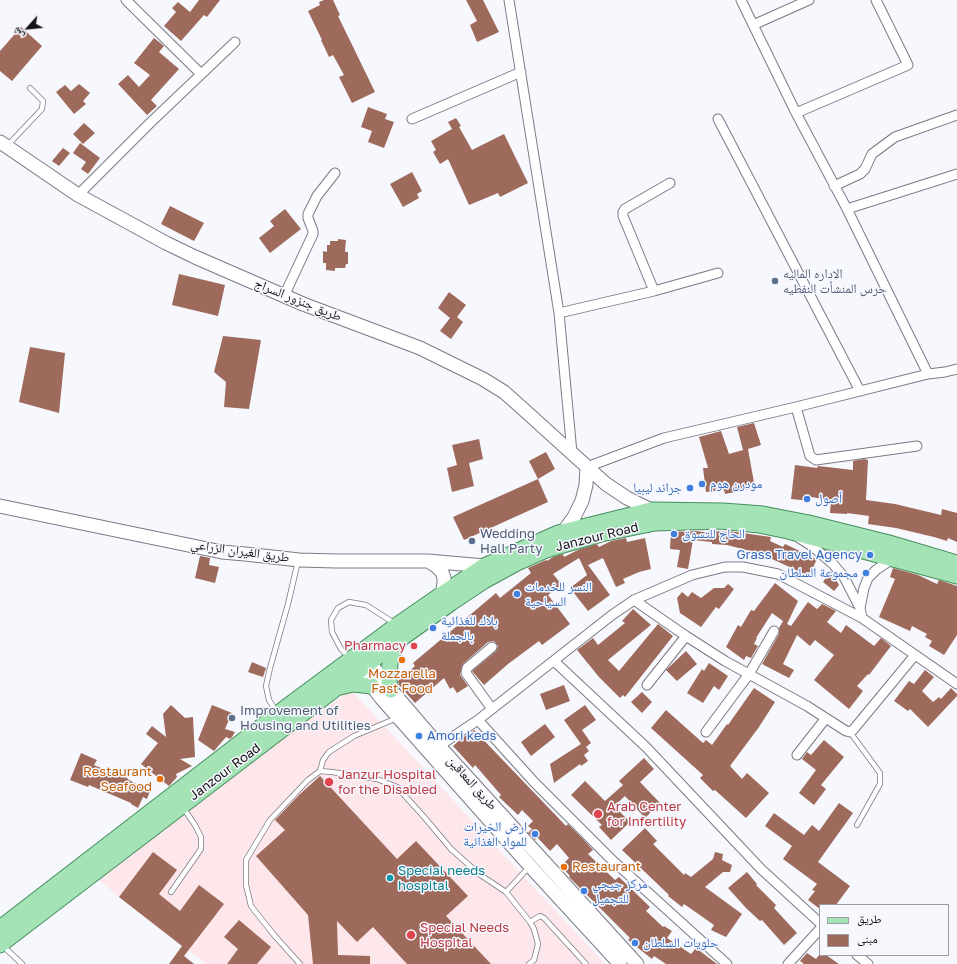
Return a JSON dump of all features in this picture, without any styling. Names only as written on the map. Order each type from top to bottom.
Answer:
[{"type":"main road","name":"Janzour Road","points":[[0,928],[278,714],[360,661],[399,631],[442,594],[484,566],[537,541],[564,531],[651,510],[723,510],[763,514],[809,523],[889,543],[957,563]]},
{"type":"main road","name":"Janzour Road","points":[[399,631],[451,603],[484,581],[517,563],[546,550],[601,534],[655,523],[720,521],[759,525],[788,531],[957,576]]},
{"type":"main road","points":[[392,690],[389,672],[390,663],[399,631]]},
{"type":"main road","name":"Janzour Road","points":[[1,944],[335,689],[360,661]]},
{"type":"main road","points":[[335,689],[353,684],[372,686]]},
{"type":"street","points":[[126,0],[202,74]]},
{"type":"street","points":[[509,0],[559,313],[572,453]]},
{"type":"street","points":[[741,0],[796,113],[847,209],[928,374]]},
{"type":"street","points":[[753,25],[809,0]]},
{"type":"street","points":[[796,113],[908,65],[876,0]]},
{"type":"street","points":[[78,195],[235,42]]},
{"type":"street","points":[[412,119],[521,72]]},
{"type":"street","points":[[834,186],[860,174],[865,169],[872,154],[895,137],[957,114]]},
{"type":"street","points":[[718,119],[860,391]]},
{"type":"street","name":"طريق جنزور السراج","points":[[3,144],[78,195],[173,246],[284,296],[420,348],[483,379],[504,392],[616,491],[651,510]]},
{"type":"street","points":[[284,296],[313,231],[308,214],[317,196],[335,173]]},
{"type":"street","points":[[847,209],[957,174]]},
{"type":"street","points":[[654,291],[623,216],[623,212],[625,209],[670,183]]},
{"type":"street","points":[[559,313],[654,291],[718,273]]},
{"type":"street","points":[[564,531],[574,517],[582,501],[588,467],[664,438],[928,374],[957,369]]},
{"type":"street","points":[[796,407],[810,456],[816,460],[917,446]]},
{"type":"street","name":"طريق الغيران الزراعي","points":[[0,506],[222,552],[299,560],[336,562],[428,561],[484,566]]},
{"type":"street","points":[[788,531],[812,546],[844,577],[860,608],[862,618]]},
{"type":"street","points":[[860,608],[864,588],[868,578],[876,570],[892,559]]},
{"type":"street","points":[[428,561],[442,572],[444,578],[442,594]]},
{"type":"street","points":[[439,746],[478,720],[612,615],[634,600],[692,575],[725,567],[743,567],[778,574],[862,618],[957,684]]},
{"type":"street","points":[[634,600],[725,661],[807,706],[846,731],[850,732],[915,655]]},
{"type":"street","points":[[706,732],[749,674],[774,631]]},
{"type":"street","points":[[647,685],[686,636]]},
{"type":"street","points":[[492,647],[467,668],[466,673],[492,709]]},
{"type":"street","name":"طريق المعاقين","points":[[360,661],[372,686],[530,866],[620,964]]},
{"type":"street","name":"طريق المعاقين","points":[[360,661],[392,690],[439,746],[637,964]]},
{"type":"street","points":[[554,661],[646,747],[761,869],[819,922]]},
{"type":"street","points":[[797,755],[826,718]]},
{"type":"street","points":[[478,720],[534,782],[610,858],[727,964]]},
{"type":"street","points":[[788,964],[819,930]]},
{"type":"street","points":[[858,956],[868,964]]},
{"type":"lane","points":[[3,144],[42,110],[43,101],[30,88]]},
{"type":"lane","points":[[278,714],[269,700],[266,686],[299,560]]},
{"type":"lane","points":[[360,661],[341,649],[332,632],[331,620],[338,608],[349,602],[366,605],[399,631]]},
{"type":"lane","points":[[300,964],[251,906],[246,885],[246,860],[270,820],[308,780],[320,771],[323,760],[329,752],[354,736],[399,717]]},
{"type":"lane","points":[[850,732],[880,773],[880,784],[857,825]]},
{"type":"lane","points":[[320,771],[378,779],[397,787],[451,849],[479,874],[506,892],[530,922],[538,944],[534,960],[528,964]]},
{"type":"lane","points":[[171,892],[201,849],[201,837],[182,806]]},
{"type":"lane","points":[[506,892],[530,866]]},
{"type":"lane","points":[[530,922],[540,916],[544,918],[586,964]]},
{"type":"lane","points":[[1,944],[22,964]]},
{"type":"shaded area","name":"Janzur Hospital for the Disabled","points":[[351,690],[605,964],[206,964],[119,897],[91,873]]},
{"type":"building","points":[[199,0],[220,0],[207,17],[204,15],[181,41],[164,26],[176,12],[172,8],[178,2],[190,12]]},
{"type":"building","points":[[324,0],[333,0],[340,15],[338,16],[375,92],[352,103],[339,77],[344,75],[333,55],[329,57],[308,11],[320,5],[319,2]]},
{"type":"building","points":[[466,0],[483,0],[499,32],[477,42],[470,25],[477,21]]},
{"type":"building","points":[[21,27],[42,46],[12,81],[0,71],[0,51]]},
{"type":"building","points":[[154,38],[164,46],[159,52],[179,69],[151,100],[157,106],[147,115],[118,84],[128,75],[139,87],[150,75],[134,63]]},
{"type":"building","points":[[79,84],[90,93],[83,101],[86,104],[74,114],[56,92],[65,85],[71,91]]},
{"type":"building","points":[[368,107],[387,114],[385,119],[394,122],[384,148],[368,142],[372,131],[361,127]]},
{"type":"building","points":[[456,118],[461,126],[459,127],[472,150],[504,134],[528,183],[500,197],[498,193],[469,205],[448,159],[440,164],[433,152],[436,150],[431,141],[452,129],[448,122]]},
{"type":"building","points":[[84,123],[95,133],[83,144],[73,134]]},
{"type":"building","points":[[80,143],[100,158],[88,174],[81,169],[86,162],[73,153]]},
{"type":"building","points":[[63,148],[70,153],[59,166],[52,161]]},
{"type":"building","points":[[412,172],[422,191],[417,194],[419,198],[403,207],[390,184]]},
{"type":"building","points":[[170,206],[204,223],[194,241],[161,224]]},
{"type":"building","points":[[285,209],[301,229],[270,253],[259,238],[274,226],[270,221]]},
{"type":"building","points":[[338,239],[346,240],[345,252],[348,252],[348,264],[346,264],[345,268],[335,268],[335,271],[326,270],[326,263],[323,263],[323,251],[327,252],[327,245],[330,245],[330,241],[338,241]]},
{"type":"building","points":[[179,274],[225,285],[218,316],[172,305]]},
{"type":"building","points":[[449,292],[466,305],[457,317],[463,322],[451,339],[440,331],[450,318],[438,308]]},
{"type":"building","points":[[223,336],[261,340],[249,409],[224,407],[226,382],[214,372]]},
{"type":"building","points":[[30,347],[65,353],[59,413],[19,402]]},
{"type":"building","points":[[754,423],[761,445],[748,449],[755,488],[725,494],[724,490],[706,492],[703,468],[708,468],[699,437],[721,431],[729,454],[743,450],[737,427]]},
{"type":"building","points":[[479,439],[483,459],[469,463],[474,486],[452,492],[447,468],[457,465],[452,445]]},
{"type":"building","points":[[546,452],[555,469],[538,479],[529,461]]},
{"type":"building","points":[[864,459],[868,460],[866,500],[895,504],[941,515],[942,509],[957,513],[957,542],[948,538],[947,541],[896,528],[868,524],[869,516],[847,513],[830,513],[831,500],[811,497],[811,501],[791,499],[795,465],[853,470],[853,461]]},
{"type":"building","points":[[538,479],[548,502],[464,540],[453,517]]},
{"type":"building","points":[[695,531],[713,533],[713,531],[728,531],[771,537],[770,541],[783,547],[785,544],[817,559],[809,576],[772,559],[750,551],[727,545],[712,544],[712,542],[693,540],[688,569],[677,567],[680,550],[670,549],[671,532]]},
{"type":"building","points":[[626,538],[627,542],[645,538],[651,569],[639,572],[623,579],[625,583],[616,587],[603,558],[588,565],[610,595],[588,611],[570,588],[587,575],[579,558],[553,574],[562,585],[548,595],[570,624],[542,645],[539,641],[508,664],[484,685],[472,671],[496,651],[498,646],[494,641],[488,642],[463,664],[460,675],[468,686],[457,693],[453,687],[450,689],[444,678],[415,703],[399,685],[398,681],[415,666],[413,663],[496,593],[500,598],[531,573],[528,568],[546,560],[547,561],[553,557],[563,554],[564,557],[580,549],[597,544],[599,547],[611,541]]},
{"type":"building","points":[[200,556],[210,558],[209,565],[219,567],[215,583],[195,578]]},
{"type":"building","points":[[893,568],[918,575],[937,584],[939,580],[957,586],[957,635],[944,655],[929,646],[932,641],[925,637],[927,634],[912,626],[910,631],[879,617],[895,579],[890,577]]},
{"type":"building","points":[[831,571],[839,585],[834,591],[823,582]]},
{"type":"building","points":[[775,583],[798,601],[787,624],[791,626],[808,602],[817,609],[822,604],[836,611],[827,622],[841,633],[846,625],[874,646],[881,638],[891,646],[869,675],[868,674],[857,686],[863,691],[849,709],[814,680],[834,655],[815,640],[810,646],[797,635],[783,664],[794,670],[789,678],[762,664],[779,634],[779,628],[783,621],[772,613],[756,638],[754,644],[758,646],[751,658],[746,656],[744,660],[726,647],[738,625],[741,627],[751,610],[754,611]]},
{"type":"building","points":[[728,584],[734,589],[719,609],[716,607],[701,627],[680,613],[677,598],[682,592],[688,597],[692,592],[701,598],[714,588],[724,588]]},
{"type":"building","points":[[633,609],[651,625],[608,660],[619,671],[658,624],[673,636],[625,697],[623,695],[620,698],[599,677],[577,650],[593,638],[598,645],[625,623],[622,621]]},
{"type":"building","points":[[686,651],[697,664],[677,681],[666,670]]},
{"type":"building","points":[[252,662],[266,668],[263,677],[248,672]]},
{"type":"building","points":[[709,663],[728,676],[719,690],[714,686],[703,703],[687,693],[702,669],[704,671]]},
{"type":"building","points":[[925,670],[934,677],[922,691],[933,702],[939,697],[941,699],[951,688],[957,694],[957,696],[928,727],[910,709],[908,711],[894,701],[909,681],[914,684]]},
{"type":"building","points":[[564,685],[570,701],[546,710],[540,694]]},
{"type":"building","points":[[754,688],[775,702],[759,727],[730,766],[742,779],[747,773],[769,793],[746,818],[715,790],[713,791],[700,778],[703,775],[651,728],[666,710],[703,743],[706,740],[712,745]]},
{"type":"building","points":[[642,692],[652,702],[642,713],[631,702]]},
{"type":"building","points":[[171,705],[185,718],[193,717],[195,757],[180,759],[192,766],[176,774],[177,777],[169,786],[141,764],[158,743],[146,734],[152,726],[166,737],[163,714]]},
{"type":"building","points":[[212,705],[232,713],[225,729],[235,732],[230,739],[226,737],[214,751],[198,740]]},
{"type":"building","points":[[585,705],[596,720],[582,730],[591,743],[586,747],[589,751],[584,755],[588,761],[581,766],[580,764],[554,783],[550,764],[581,744],[564,720]]},
{"type":"building","points":[[545,724],[555,737],[531,756],[521,742]]},
{"type":"building","points":[[474,730],[566,826],[568,824],[583,839],[593,850],[588,854],[615,880],[619,877],[650,907],[646,911],[663,927],[664,926],[672,931],[667,938],[691,954],[696,948],[717,964],[666,964],[654,956],[652,959],[628,940],[630,938],[569,877],[570,876],[561,866],[569,858],[557,844],[550,851],[537,837],[535,840],[528,833],[532,829],[528,826],[533,821],[522,810],[518,815],[499,797],[501,795],[475,765],[473,768],[453,746]]},
{"type":"building","points":[[824,740],[844,757],[821,785],[826,789],[814,805],[799,793],[816,770],[802,759],[807,752],[811,755]]},
{"type":"building","points":[[81,753],[97,760],[94,765],[120,776],[121,774],[150,791],[147,799],[143,797],[138,808],[131,803],[89,785],[88,787],[70,780]]},
{"type":"building","points":[[644,758],[654,769],[640,782],[660,803],[645,818],[625,796],[614,806],[630,822],[611,840],[599,827],[602,825],[571,795],[585,781],[605,801],[623,785],[619,781]]},
{"type":"building","name":"Special needs hospital","points":[[320,776],[397,859],[416,841],[468,896],[446,916],[491,964],[407,964],[373,927],[357,942],[337,921],[338,955],[370,956],[370,964],[313,964],[308,915],[256,856],[285,830],[275,820]]},
{"type":"building","points":[[839,803],[853,813],[818,862],[850,886],[837,904],[819,904],[819,908],[808,900],[815,891],[812,890],[817,884],[783,859],[792,846],[765,826],[774,813],[804,835],[812,825],[819,831]]},
{"type":"building","points":[[645,828],[657,841],[653,844],[684,875],[685,873],[691,877],[713,859],[715,852],[723,854],[722,860],[732,865],[730,872],[723,872],[705,887],[742,914],[726,937],[711,930],[714,925],[684,904],[682,907],[668,896],[669,895],[622,850]]},
{"type":"building","points":[[153,852],[177,870],[159,894],[180,911],[199,885],[224,904],[184,956],[194,964],[169,964],[182,946],[119,897]]},
{"type":"building","points":[[747,872],[757,884],[756,885],[776,905],[774,908],[797,933],[784,945],[762,920],[760,921],[746,908],[728,888]]},
{"type":"building","points":[[239,920],[271,947],[257,964],[227,964],[238,949],[224,937]]},
{"type":"building","points":[[807,953],[816,959],[819,955],[827,956],[839,964],[804,964],[800,961]]},
{"type":"place","name":"الاداره الماليه حرس المنشأت النفطيه","points":[[775,281]]},
{"type":"place","name":"مودرن هوم","points":[[702,484]]},
{"type":"place","name":"جراند ليبيا","points":[[690,488]]},
{"type":"place","name":"أصول","points":[[807,499]]},
{"type":"place","name":"الحاج للتسوق","points":[[674,534]]},
{"type":"place","name":"Wedding Hall Party","points":[[472,541]]},
{"type":"place","name":"Grass Travel Agency","points":[[870,555]]},
{"type":"place","name":"مجموعة السلطان","points":[[866,573]]},
{"type":"place","name":"النسر للخدمات السياحية","points":[[517,594]]},
{"type":"place","name":"بلاك للغذائية بالجملة","points":[[433,628]]},
{"type":"place","name":"Pharmacy","points":[[414,646]]},
{"type":"place","name":"Mozzarella Fast Food","points":[[402,660]]},
{"type":"place","name":"Improvement of Housing and Utilities","points":[[232,718]]},
{"type":"place","name":"Amori keds","points":[[419,736]]},
{"type":"place","name":"Restaurant Seafood","points":[[160,779]]},
{"type":"place","name":"Janzur Hospital for the Disabled","points":[[329,782]]},
{"type":"place","name":"Arab Center for Infertility","points":[[598,814]]},
{"type":"place","name":"ارض الخيرات للمواد الغذائية","points":[[535,834]]},
{"type":"place","name":"Restaurant","points":[[564,867]]},
{"type":"place","name":"Special needs hospital","points":[[390,878]]},
{"type":"place","name":"مركز جيجي للتجميل","points":[[584,891]]},
{"type":"place","name":"Special Needs Hospital","points":[[411,935]]},
{"type":"place","name":"حلويات السلطان","points":[[635,943]]}]
